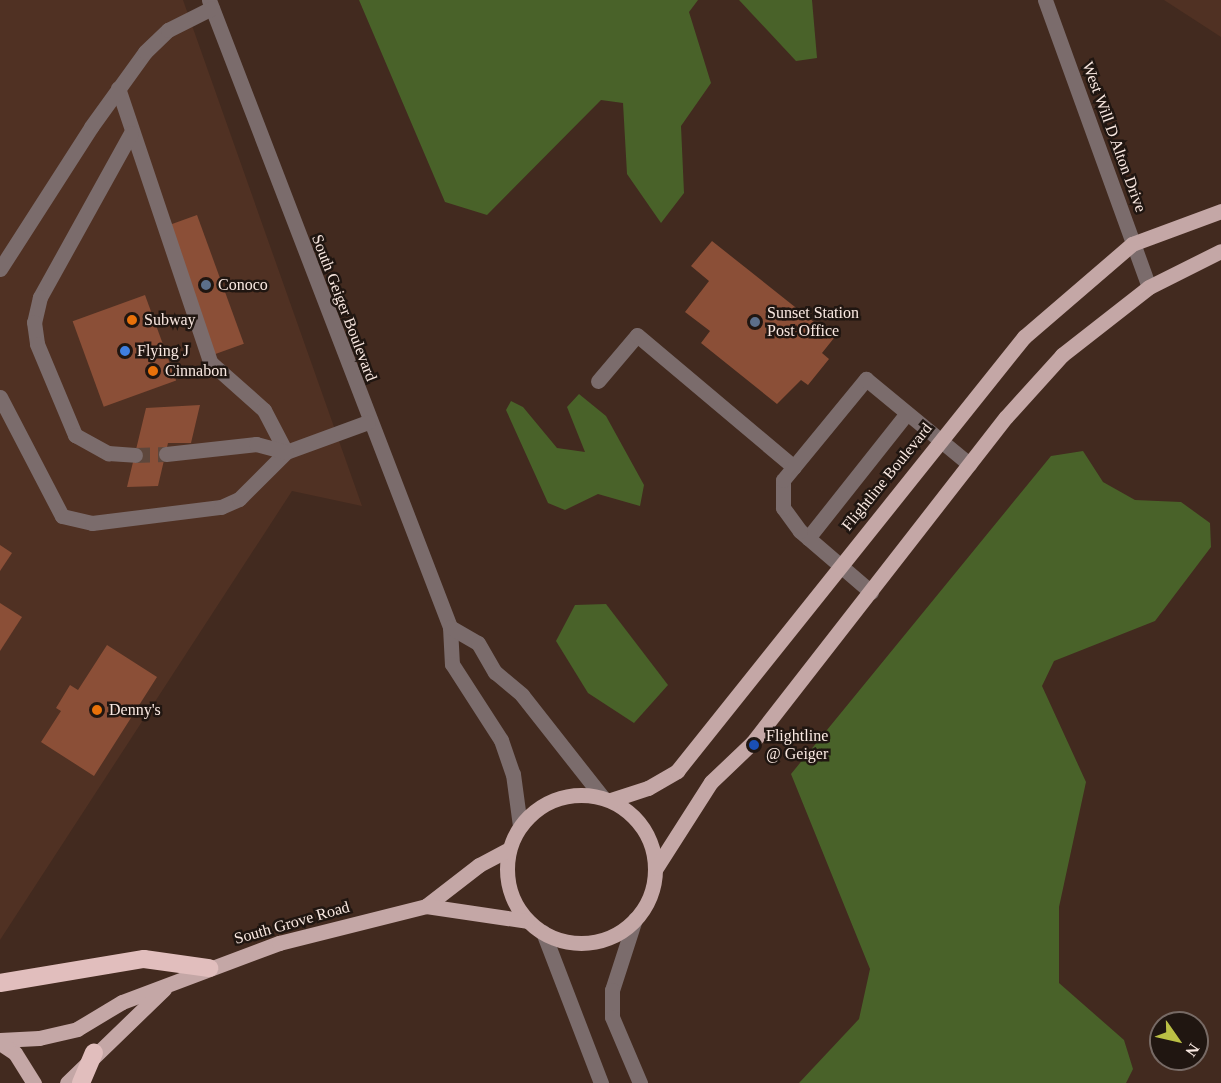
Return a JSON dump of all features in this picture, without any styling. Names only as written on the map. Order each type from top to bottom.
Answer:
[{"type":"highway","points":[[0,983],[144,959],[209,968]]},
{"type":"highway","points":[[81,1083],[94,1053]]},
{"type":"main road","name":"Flightline Boulevard","points":[[607,799],[648,788],[677,771],[838,565],[1024,337],[1132,244],[1221,211]]},
{"type":"main road","points":[[656,868],[641,824],[607,799],[580,794],[557,798],[537,809],[520,826],[509,849],[507,875],[513,900],[527,921],[543,932],[573,944],[599,942],[622,932],[635,919],[652,891],[656,868],[711,783],[752,742],[969,464],[1062,355],[1149,286],[1221,251]]},
{"type":"main road","name":"South Grove Road","points":[[426,906],[478,865],[509,849]]},
{"type":"main road","name":"South Grove Road","points":[[0,1042],[39,1038],[77,1029],[122,1002],[279,943],[426,906],[527,921]]},
{"type":"main road","name":"South Grove Road","points":[[67,1083],[94,1053],[171,983]]},
{"type":"main road","points":[[0,1042],[15,1053],[34,1083]]},
{"type":"street","name":"West Will D Alton Drive","points":[[1045,0],[1149,286]]},
{"type":"street","points":[[0,269],[118,88],[168,30],[211,4]]},
{"type":"street","name":"South Geiger Boulevard","points":[[211,4],[368,422],[450,627],[453,664],[501,740],[513,774],[520,826]]},
{"type":"street","points":[[118,88],[131,134],[210,362],[264,410],[286,452]]},
{"type":"street","points":[[131,134],[40,297],[34,322],[37,344],[75,435],[108,453],[135,455]]},
{"type":"street","points":[[598,381],[637,335],[794,467]]},
{"type":"street","points":[[871,591],[808,538],[783,508],[783,480],[866,380],[969,464]]},
{"type":"street","points":[[0,397],[62,516],[79,521],[120,522],[221,507],[239,499],[286,452],[368,422]]},
{"type":"street","points":[[808,538],[907,413]]},
{"type":"street","points":[[166,454],[256,444],[286,452]]},
{"type":"street","points":[[450,627],[478,643],[495,672],[522,695],[607,799]]},
{"type":"street","points":[[635,919],[612,990],[612,1017],[640,1083]]},
{"type":"street","points":[[543,932],[602,1083]]},
{"type":"shaded area","points":[[0,0],[183,0],[362,506],[292,491],[0,940]]},
{"type":"shaded area","points":[[1164,0],[1221,0],[1221,37]]},
{"type":"green space","points":[[359,0],[698,0],[689,12],[711,83],[681,126],[684,193],[661,223],[627,174],[623,103],[601,100],[487,215],[445,202]]},
{"type":"green space","points":[[739,0],[812,0],[817,58],[796,61]]},
{"type":"green space","points":[[579,394],[606,416],[644,485],[640,506],[598,494],[565,510],[548,503],[506,410],[511,401],[523,407],[557,448],[585,452],[567,407]]},
{"type":"green space","points":[[1083,451],[1103,482],[1135,500],[1181,502],[1210,523],[1211,547],[1155,621],[1054,661],[1042,686],[1086,782],[1059,907],[1059,983],[1124,1040],[1133,1069],[1126,1083],[799,1083],[859,1019],[870,969],[791,774],[1051,456]]},
{"type":"green space","points":[[606,604],[668,685],[634,723],[588,693],[556,641],[575,605]]},
{"type":"building","name":"Conoco","points":[[197,215],[244,344],[215,354],[168,226]]},
{"type":"building","name":"Sunset Station Post Office","points":[[712,241],[834,338],[822,353],[829,359],[808,385],[801,380],[777,404],[701,343],[710,331],[685,312],[709,281],[691,266]]},
{"type":"building","name":"Flying J","points":[[145,295],[176,381],[104,407],[73,321]]},
{"type":"building","points":[[200,405],[191,443],[168,443],[158,486],[127,487],[146,408]]},
{"type":"building","points":[[0,545],[12,553],[0,571]]},
{"type":"building","points":[[0,603],[22,617],[0,651]]},
{"type":"building","name":"Denny's","points":[[107,645],[157,677],[94,776],[41,742],[61,711],[56,708],[70,685],[78,690]]},
{"type":"tunnel","points":[[135,455],[166,454]]},
{"type":"place","name":"Conoco","points":[[206,285]]},
{"type":"place","name":"Subway","points":[[132,320]]},
{"type":"place","name":"Sunset Station Post Office","points":[[755,322]]},
{"type":"place","name":"Flying J","points":[[125,351]]},
{"type":"place","name":"Cinnabon","points":[[153,371]]},
{"type":"place","name":"Denny's","points":[[97,710]]},
{"type":"place","name":"Flightline @ Geiger","points":[[754,745]]}]
